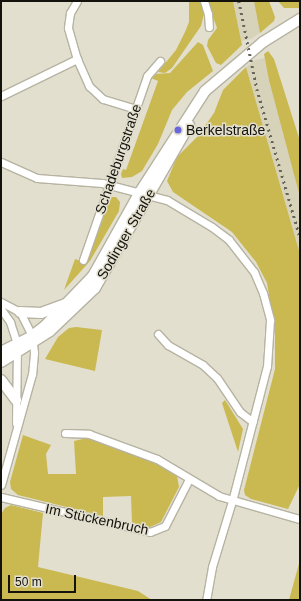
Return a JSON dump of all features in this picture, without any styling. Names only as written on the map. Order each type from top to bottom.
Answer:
[{"type":"main road","name":"Sodinger Straße","points":[[33,340],[93,276],[204,91],[263,42],[300,19]]},
{"type":"main road","name":"Sodinger Straße","points":[[1,362],[17,349],[69,316],[95,288],[144,193]]},
{"type":"main road","points":[[20,312],[41,313],[68,304]]},
{"type":"main road","name":"Sodinger Straße","points":[[1,352],[17,349]]},
{"type":"main road","points":[[1,380],[16,400]]},
{"type":"street","points":[[77,1],[68,20],[77,59],[89,86],[98,96],[136,109]]},
{"type":"street","points":[[204,1],[208,14],[209,27]]},
{"type":"street","points":[[1,96],[77,59]]},
{"type":"street","name":"Schadeburgstraße","points":[[83,260],[147,76],[160,61]]},
{"type":"street","points":[[1,162],[37,178],[109,184],[166,200],[212,227],[229,240],[254,272],[263,293],[270,320],[267,366],[232,501],[212,567],[206,600]]},
{"type":"street","points":[[1,302],[20,312],[33,340],[32,374],[16,425],[1,485]]},
{"type":"street","points":[[1,309],[10,322],[17,349],[16,425]]},
{"type":"street","points":[[158,334],[168,345],[203,365],[217,378],[240,412],[253,422]]},
{"type":"street","points":[[65,433],[89,434],[157,459],[189,479],[232,501],[300,519]]},
{"type":"street","name":"Im Stückenbruch","points":[[1,497],[150,532],[165,526],[189,479]]},
{"type":"shaded area","points":[[189,1],[200,1],[204,14],[201,26],[172,68],[165,73],[158,72],[176,50],[185,32],[189,22]]},
{"type":"shaded area","points":[[207,1],[233,1],[242,45],[221,65],[216,63],[207,46],[208,40],[217,28]]},
{"type":"shaded area","points":[[233,1],[254,1],[260,33],[251,39],[241,41]]},
{"type":"shaded area","points":[[254,1],[269,1],[275,17],[274,21],[260,33]]},
{"type":"shaded area","points":[[278,1],[300,1],[300,8],[284,8]]},
{"type":"shaded area","points":[[198,42],[203,45],[213,71],[187,92],[172,110],[158,144],[142,171],[132,177],[122,178],[121,174],[123,169],[126,170],[158,81],[151,78],[156,74],[170,73]]},
{"type":"shaded area","points":[[268,51],[274,59],[300,141],[300,197],[269,80],[264,54]]},
{"type":"shaded area","points":[[265,58],[300,198],[300,254],[246,67],[255,60]]},
{"type":"shaded area","points":[[246,67],[300,254],[300,484],[288,509],[251,499],[245,495],[244,490],[275,369],[275,332],[267,283],[256,262],[232,232],[173,192],[167,181],[177,157],[198,136],[214,113],[223,90]]},
{"type":"shaded area","points":[[111,197],[116,197],[120,202],[119,211],[90,261],[64,290],[75,259],[87,263]]},
{"type":"shaded area","points":[[76,327],[102,330],[95,371],[45,359],[58,337],[69,328]]},
{"type":"shaded area","points":[[225,400],[243,429],[238,452],[222,403]]},
{"type":"shaded area","points":[[23,435],[51,445],[46,454],[48,474],[76,474],[74,441],[87,438],[150,460],[177,476],[179,487],[161,522],[150,527],[132,523],[131,496],[103,497],[103,516],[18,495],[11,489],[10,482]]},
{"type":"shaded area","points":[[11,505],[43,513],[38,567],[138,591],[152,600],[1,600],[1,514],[5,508]]},
{"type":"shaded area","points":[[300,560],[300,600],[289,600]]},
{"type":"railway","points":[[239,1],[257,89],[300,237]]},
{"type":"place","name":"Berkelstraße","points":[[178,130]]}]
